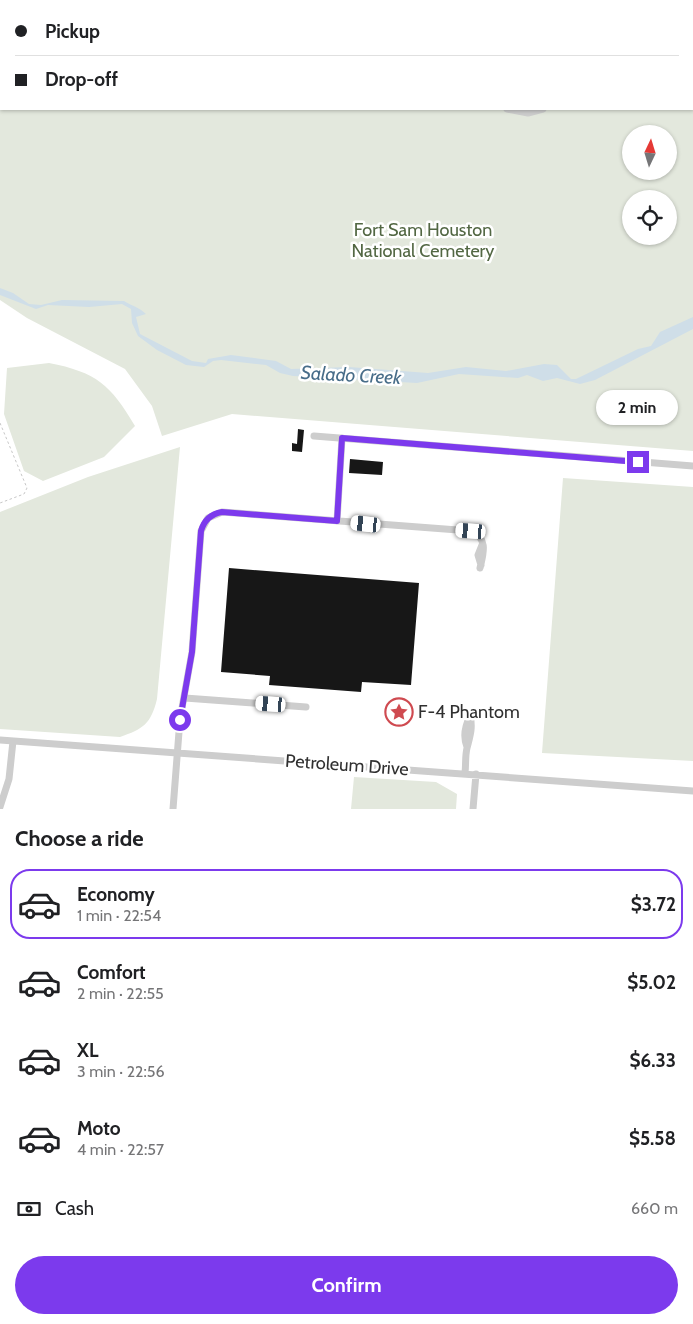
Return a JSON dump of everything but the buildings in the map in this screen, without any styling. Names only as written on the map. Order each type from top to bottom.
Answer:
[{"type":"street","points":[[512,110],[528,113],[539,110]]},
{"type":"street","points":[[314,436],[693,466]]},
{"type":"street","points":[[337,521],[342,438]]},
{"type":"street","points":[[173,809],[180,720],[192,652],[201,531],[211,515],[222,512],[471,531],[479,536],[485,556],[480,567]]},
{"type":"street","points":[[185,698],[306,707]]},
{"type":"street","name":"Petroleum Drive","points":[[0,740],[693,791]]},
{"type":"street","points":[[0,807],[9,779],[13,741]]},
{"type":"street","points":[[465,773],[467,747]]},
{"type":"street","points":[[473,809],[476,774]]},
{"type":"path","points":[[0,423],[27,488],[24,494],[0,503]]},
{"type":"green space","name":"Fort Sam Houston National Cemetery","points":[[0,110],[693,110],[693,451],[232,414],[162,436],[152,406],[125,369],[27,318],[0,300]]},
{"type":"green space","points":[[49,363],[79,371],[101,382],[118,400],[135,426],[104,457],[43,481],[24,471],[4,414],[7,368]]},
{"type":"green space","points":[[180,447],[157,699],[149,720],[135,731],[120,737],[0,729],[0,512],[88,477]]},
{"type":"green space","points":[[563,478],[693,487],[693,761],[542,753]]},
{"type":"green space","points":[[354,777],[436,782],[457,794],[456,809],[351,809]]},
{"type":"water","name":"Salado Creek","points":[[0,288],[13,293],[29,304],[41,305],[62,300],[124,301],[146,314],[136,317],[140,334],[192,361],[206,363],[208,359],[231,355],[276,361],[291,369],[349,367],[428,373],[466,367],[506,371],[544,364],[557,365],[571,379],[576,379],[638,349],[651,346],[660,332],[693,317],[693,329],[595,380],[580,384],[557,378],[543,381],[527,375],[518,378],[459,374],[417,383],[293,376],[280,373],[266,365],[221,360],[213,361],[204,367],[186,365],[157,350],[138,336],[132,323],[131,309],[122,304],[89,307],[48,305],[36,309],[0,295]]},
{"type":"place","name":"F-4 Phantom","points":[[399,712]]},
{"type":"route","points":[[180,720],[192,652],[202,526],[211,515],[222,512],[337,521],[342,438],[638,462]]}]
